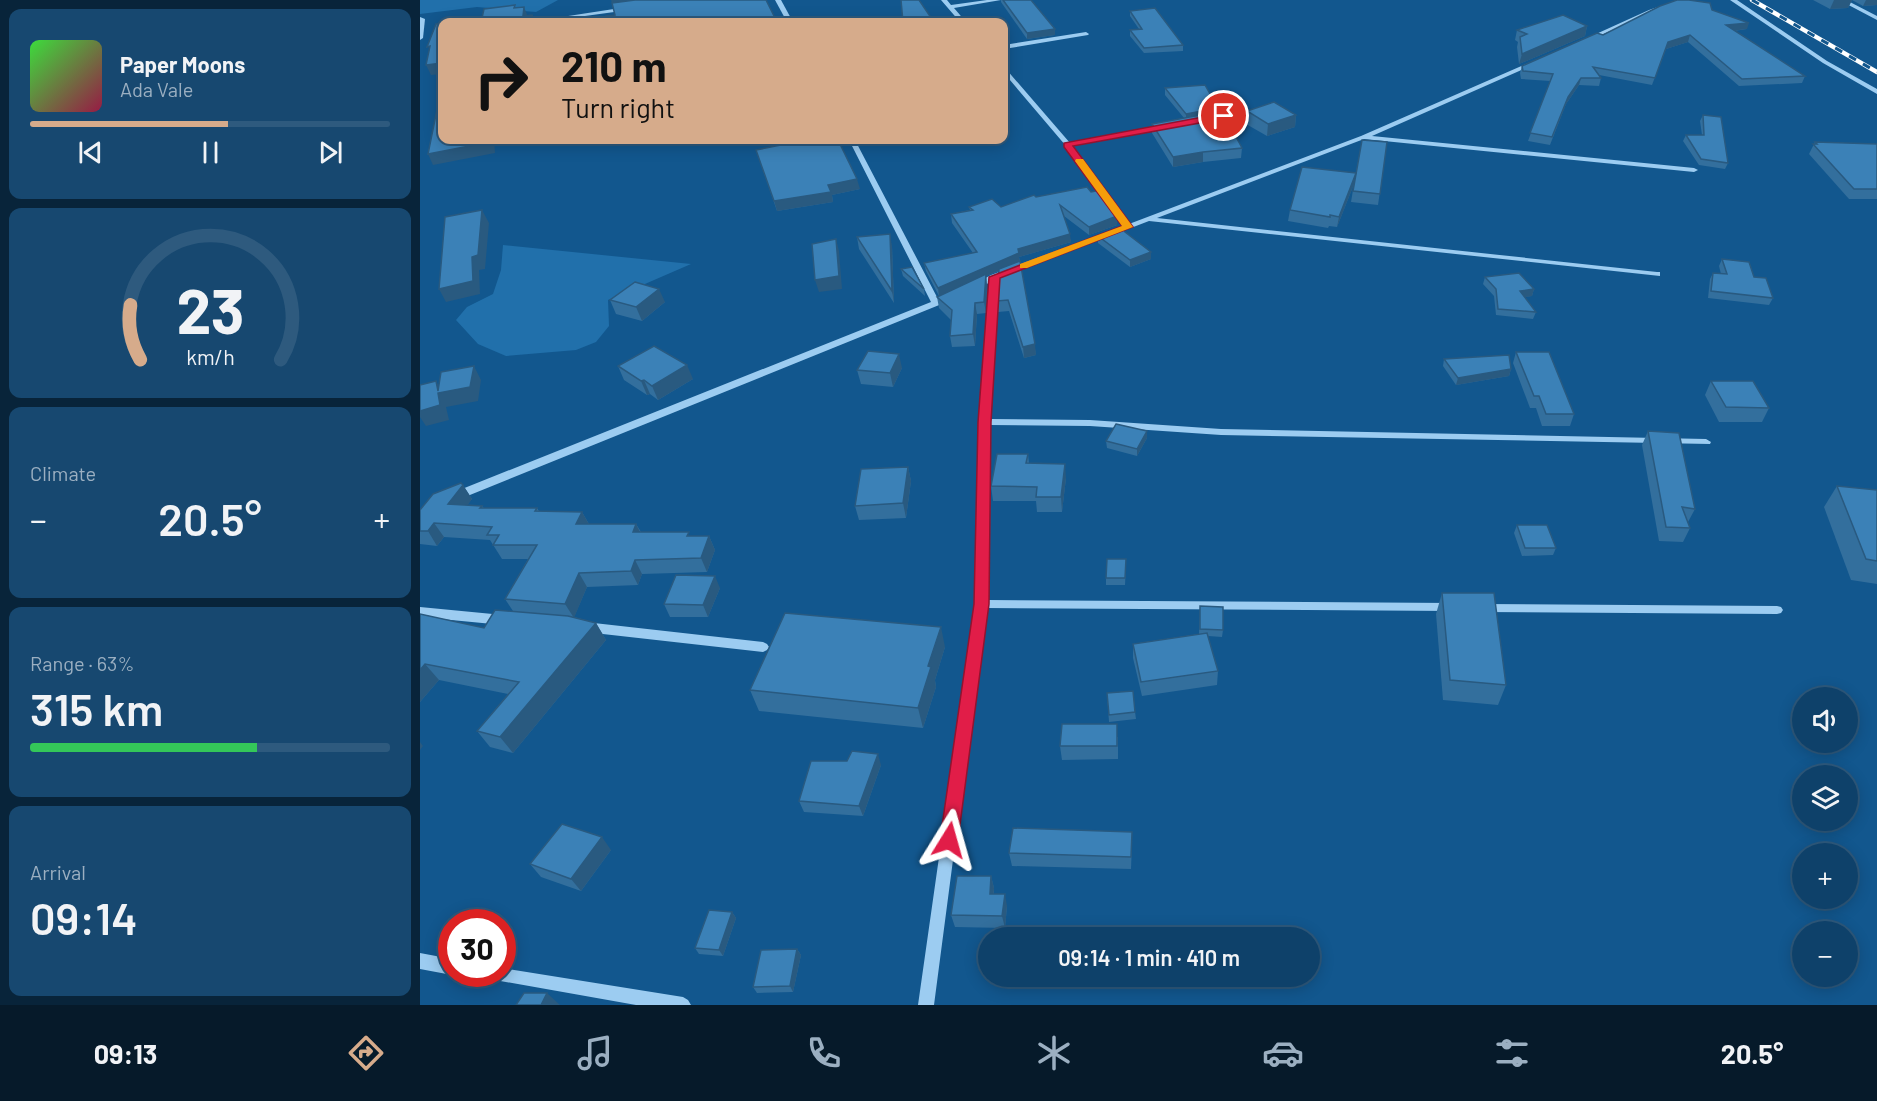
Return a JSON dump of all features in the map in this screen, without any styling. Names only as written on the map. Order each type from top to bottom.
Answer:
[{"type":"street","points":[[778,0],[788,18]]},
{"type":"street","points":[[945,0],[960,18]]},
{"type":"street","points":[[950,7],[998,0]]},
{"type":"street","points":[[1579,43],[1651,11],[1684,0]]},
{"type":"street","points":[[1733,0],[1825,62],[1877,92]]},
{"type":"street","points":[[1842,0],[1877,18]]},
{"type":"street","points":[[584,18],[636,7]]},
{"type":"street","points":[[420,19],[422,19],[420,38]]},
{"type":"street","points":[[1008,46],[1086,34]]},
{"type":"street","points":[[965,291],[994,277],[1363,137],[1547,57]]},
{"type":"street","points":[[1008,74],[1068,145],[1128,227]]},
{"type":"street","points":[[1068,145],[1168,126]]},
{"type":"street","points":[[1363,137],[1694,170]]},
{"type":"street","points":[[854,144],[936,304]]},
{"type":"street","points":[[1149,219],[1657,274]]},
{"type":"street","points":[[926,1005],[981,604],[985,422],[994,277]]},
{"type":"street","points":[[442,502],[955,295]]},
{"type":"street","points":[[985,422],[1090,423],[1221,432],[1706,442]]},
{"type":"street","points":[[981,604],[1777,610]]},
{"type":"street","points":[[420,612],[513,620]]},
{"type":"street","points":[[571,625],[763,647]]},
{"type":"street","points":[[420,961],[438,964]]},
{"type":"street","points":[[516,978],[683,1005]]},
{"type":"shaded area","points":[[420,0],[558,0],[536,12],[477,7],[420,14]]},
{"type":"shaded area","points":[[503,245],[691,264],[608,300],[609,326],[596,342],[576,350],[506,356],[478,344],[456,320],[467,307],[493,294],[501,270]]},
{"type":"building","points":[[635,0],[766,0],[775,18],[607,18],[606,16],[615,15],[612,3]]},
{"type":"building","points":[[901,0],[919,0],[931,18],[903,18]]},
{"type":"building","points":[[1003,0],[1031,0],[1055,29],[1027,33]]},
{"type":"building","points":[[1677,0],[1710,3],[1712,10],[1749,23],[1726,25],[1805,76],[1742,79],[1690,35],[1668,42],[1655,78],[1593,67],[1601,78],[1581,78],[1568,97],[1552,137],[1530,133],[1553,74],[1523,71],[1522,66],[1597,33],[1603,35],[1660,6]]},
{"type":"building","points":[[515,5],[514,8],[524,7],[523,16],[532,15],[533,18],[482,18],[484,9]]},
{"type":"building","points":[[1155,8],[1183,45],[1144,48],[1130,30],[1142,29],[1130,11]]},
{"type":"building","points":[[1563,15],[1587,26],[1522,54],[1520,37],[1527,34],[1517,30]]},
{"type":"building","points":[[438,24],[438,64],[426,65],[430,46],[427,47]]},
{"type":"building","points":[[1205,85],[1218,108],[1186,114],[1165,88]]},
{"type":"building","points":[[1274,102],[1296,115],[1268,124],[1247,111]]},
{"type":"building","points":[[438,105],[438,144],[480,144],[428,154]]},
{"type":"building","points":[[1222,111],[1242,148],[1173,157],[1152,124]]},
{"type":"building","points":[[1703,115],[1721,117],[1728,163],[1701,159],[1686,135],[1704,135]]},
{"type":"building","points":[[1362,140],[1387,142],[1380,194],[1353,191]]},
{"type":"building","points":[[1815,142],[1877,144],[1877,189],[1854,189],[1813,144],[1817,144]]},
{"type":"building","points":[[786,144],[840,144],[857,179],[828,185],[831,192],[774,201],[756,150]]},
{"type":"building","points":[[1302,167],[1356,173],[1339,217],[1290,210]]},
{"type":"building","points":[[1087,187],[1091,192],[1101,190],[1117,216],[1089,227],[1060,205],[1070,234],[1018,249],[1019,253],[938,288],[924,263],[977,252],[951,214],[973,210],[969,207],[992,199],[1001,207],[1034,195],[1036,197]]},
{"type":"building","points":[[482,210],[478,255],[472,257],[473,281],[439,289],[445,217]]},
{"type":"building","points":[[1122,227],[1125,232],[1151,252],[1130,260],[1098,236]]},
{"type":"building","points":[[890,234],[892,291],[857,237]]},
{"type":"building","points":[[836,239],[839,276],[815,280],[812,244]]},
{"type":"building","points":[[1722,259],[1749,262],[1754,277],[1766,278],[1773,298],[1711,291],[1713,273],[1727,274]]},
{"type":"building","points":[[1020,261],[1035,344],[1023,347],[1008,300],[997,301],[999,269]]},
{"type":"building","points":[[912,267],[924,289],[901,269]]},
{"type":"building","points":[[1519,273],[1534,289],[1520,291],[1536,312],[1498,309],[1496,289],[1485,277]]},
{"type":"building","points":[[986,274],[984,302],[975,303],[973,334],[950,336],[952,310],[937,297]]},
{"type":"building","points":[[635,282],[659,289],[636,307],[610,300]]},
{"type":"building","points":[[654,346],[687,365],[652,386],[618,366]]},
{"type":"building","points":[[868,351],[899,354],[890,373],[857,370]]},
{"type":"building","points":[[1516,352],[1549,352],[1574,414],[1546,414],[1539,396],[1534,396]]},
{"type":"building","points":[[1509,355],[1511,369],[1458,378],[1444,359]]},
{"type":"building","points":[[474,366],[470,387],[438,393],[440,405],[420,411],[420,385],[436,381],[438,391],[441,372]]},
{"type":"building","points":[[1711,381],[1753,381],[1769,408],[1726,407]]},
{"type":"building","points":[[1116,424],[1147,431],[1137,449],[1106,441]]},
{"type":"building","points":[[1648,431],[1679,433],[1695,509],[1682,507],[1690,528],[1666,527]]},
{"type":"building","points":[[997,454],[1028,454],[1026,463],[1065,464],[1061,497],[1036,497],[1037,487],[991,486]]},
{"type":"building","points":[[908,467],[903,503],[855,506],[861,469]]},
{"type":"building","points":[[461,483],[463,485],[448,504],[482,506],[480,508],[537,508],[535,511],[582,512],[576,524],[636,524],[633,532],[689,532],[687,536],[709,536],[701,558],[635,560],[631,571],[579,573],[565,604],[505,599],[537,545],[493,545],[499,535],[487,535],[492,527],[434,523],[428,531],[420,531],[420,510],[433,494]]},
{"type":"building","points":[[1837,486],[1877,490],[1877,561],[1866,559]]},
{"type":"building","points":[[1517,525],[1547,525],[1556,548],[1525,548]]},
{"type":"building","points":[[1107,559],[1126,559],[1125,578],[1106,578]]},
{"type":"building","points":[[676,575],[715,576],[703,605],[664,604]]},
{"type":"building","points":[[1442,593],[1494,593],[1506,685],[1450,680]]},
{"type":"building","points":[[1200,606],[1223,607],[1223,630],[1200,629]]},
{"type":"building","points":[[495,610],[568,616],[596,623],[500,737],[477,731],[519,682],[425,664],[420,670],[420,614],[484,628]]},
{"type":"building","points":[[785,613],[941,627],[928,666],[931,667],[918,708],[750,690]]},
{"type":"building","points":[[1207,633],[1218,671],[1141,682],[1133,644]]},
{"type":"building","points":[[1133,691],[1135,712],[1109,715],[1107,693]]},
{"type":"building","points":[[1062,724],[1117,724],[1117,746],[1060,746]]},
{"type":"building","points":[[852,751],[878,754],[859,806],[799,801],[811,761],[847,761]]},
{"type":"building","points":[[562,824],[602,837],[571,879],[530,864]]},
{"type":"building","points":[[1013,828],[1132,832],[1131,857],[1009,853]]},
{"type":"building","points":[[957,876],[991,876],[990,894],[1005,894],[1002,916],[951,915]]},
{"type":"building","points":[[709,910],[732,912],[719,950],[695,948]]},
{"type":"building","points":[[797,949],[790,986],[753,987],[761,950]]},
{"type":"building","points":[[524,993],[547,993],[541,1005],[516,1005]]},
{"type":"railway","points":[[1752,0],[1877,72]]},
{"type":"slow traffic","points":[[1023,266],[1128,227],[1079,161]]},
{"type":"route","points":[[949,840],[981,604],[985,422],[994,277],[1128,227],[1068,145],[1224,116]]}]
